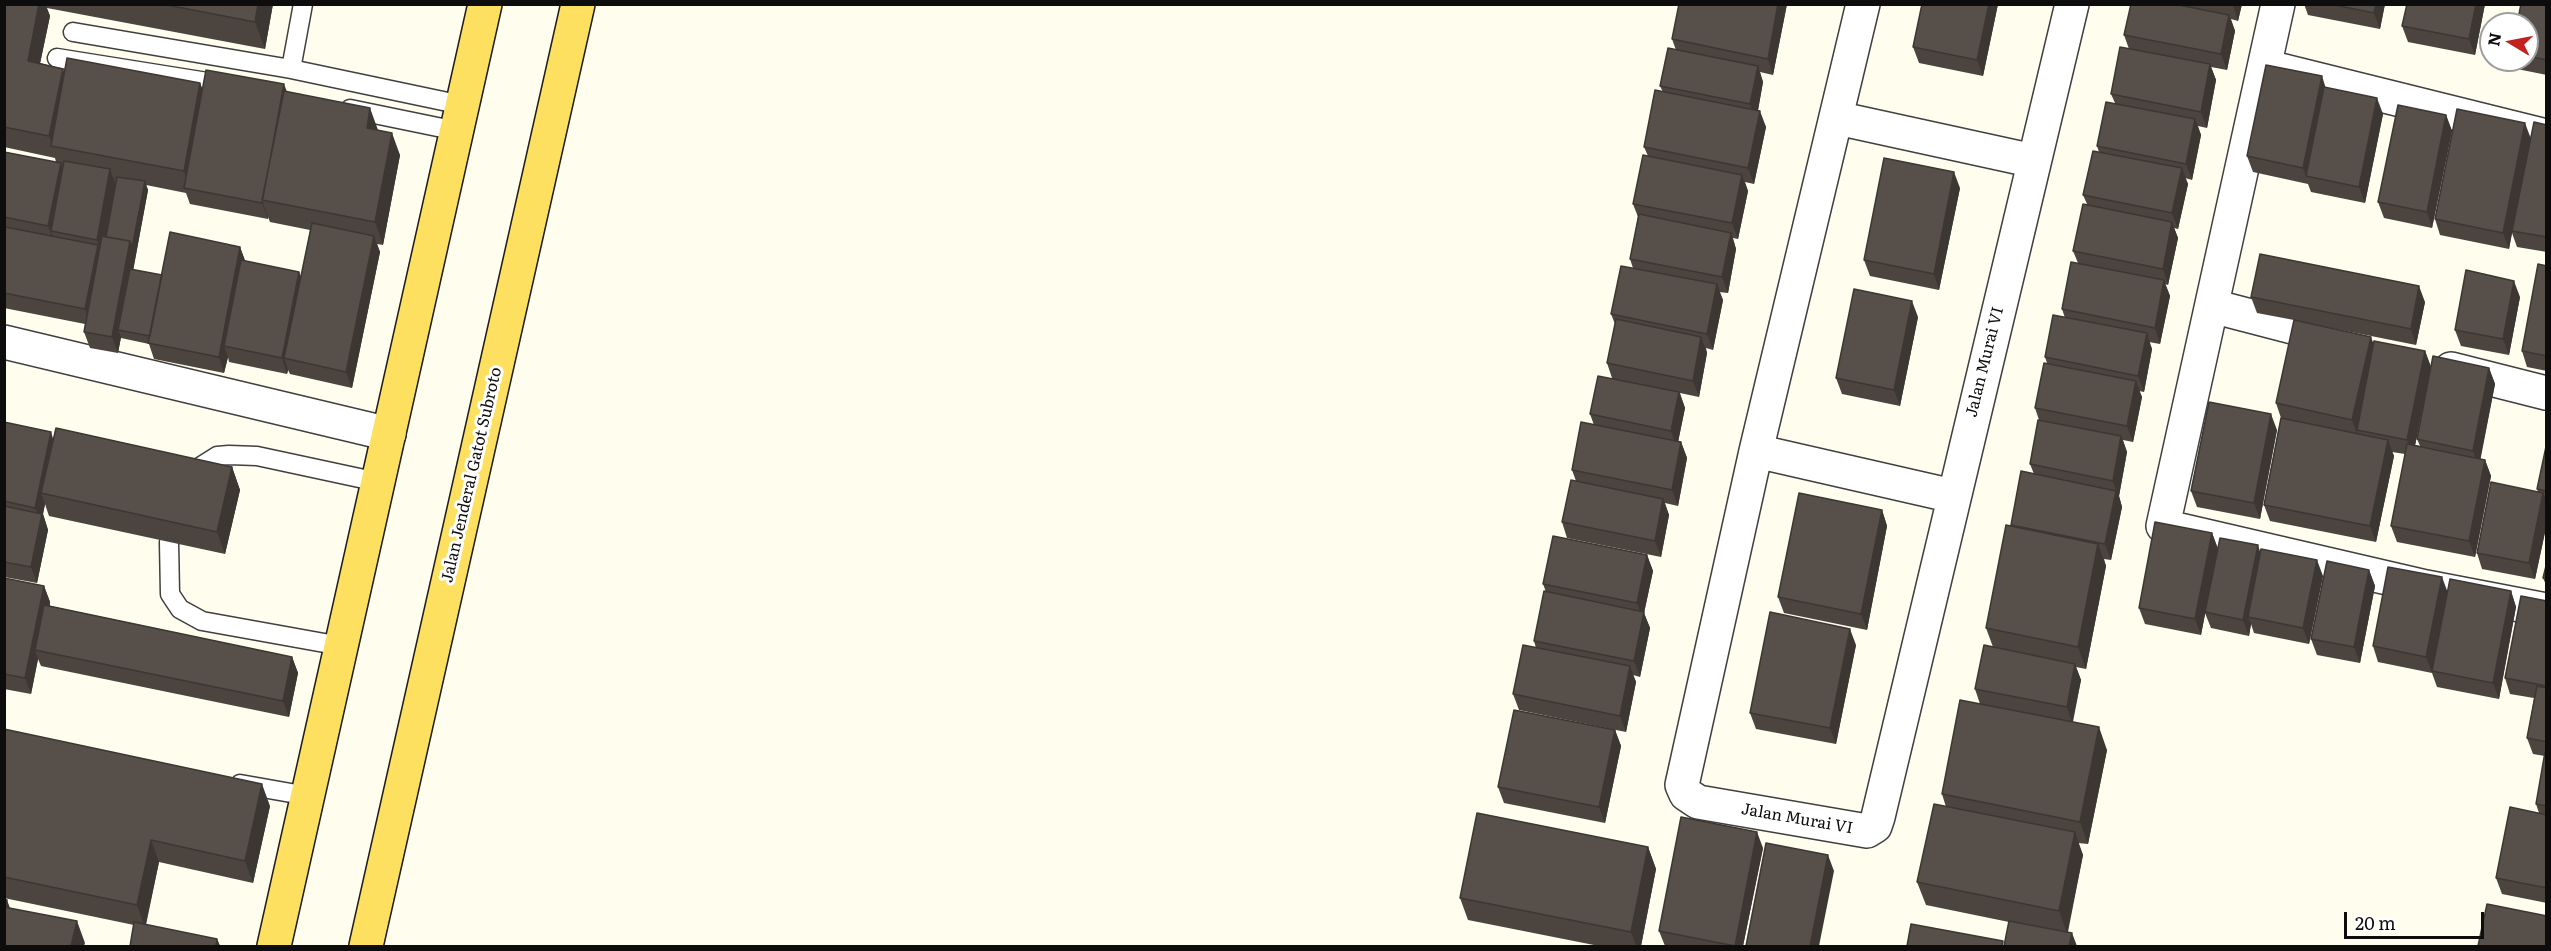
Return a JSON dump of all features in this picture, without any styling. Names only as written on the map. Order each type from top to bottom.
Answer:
[{"type":"main road","points":[[274,946],[485,4]]},
{"type":"main road","name":"Jalan Jenderal Gatot Subroto","points":[[366,946],[578,4]]},
{"type":"street","name":"Jalan Murai VI","points":[[1863,4],[1755,451],[1683,778],[1686,794],[1698,801],[1867,831],[1875,826],[2072,4]]},
{"type":"street","points":[[2278,4],[2163,525],[2426,587],[2547,610]]},
{"type":"street","points":[[2266,66],[2547,136]]},
{"type":"street","points":[[1837,118],[2034,160]]},
{"type":"street","points":[[2212,306],[2358,345]]},
{"type":"street","points":[[4,342],[389,434]]},
{"type":"street","points":[[2426,362],[2547,393]]},
{"type":"street","points":[[1755,451],[1953,496]]},
{"type":"lane","points":[[291,69],[303,4]]},
{"type":"lane","points":[[73,32],[291,69],[460,118]]},
{"type":"lane","points":[[57,58],[242,88]]},
{"type":"lane","points":[[333,105],[460,118]]},
{"type":"lane","points":[[183,477],[217,456],[229,455],[256,456],[378,482]]},
{"type":"lane","points":[[169,542],[170,594],[180,609],[202,621],[341,646]]},
{"type":"lane","points":[[218,778],[308,796]]},
{"type":"building","points":[[4,4],[39,4],[28,61],[63,69],[49,136],[4,127]]},
{"type":"building","points":[[162,4],[258,4],[255,22]]},
{"type":"building","points":[[1679,4],[1778,4],[1768,59],[1672,39]]},
{"type":"building","points":[[1922,4],[1989,4],[1977,60],[1913,47]]},
{"type":"building","points":[[2131,4],[2174,4],[2229,15],[2221,54],[2124,35]]},
{"type":"building","points":[[2330,4],[2376,4],[2374,13]]},
{"type":"building","points":[[2407,4],[2476,4],[2469,39],[2402,26]]},
{"type":"building","points":[[2521,4],[2547,4],[2547,60],[2539,58],[2539,12],[2519,12]]},
{"type":"building","points":[[2120,47],[2210,64],[2201,112],[2111,94]]},
{"type":"building","points":[[1668,48],[1758,66],[1750,104],[1660,86]]},
{"type":"building","points":[[67,58],[200,83],[184,171],[51,146]]},
{"type":"building","points":[[2266,65],[2322,76],[2303,168],[2247,156]]},
{"type":"building","points":[[206,70],[284,84],[262,203],[184,188]]},
{"type":"building","points":[[2324,87],[2377,98],[2359,187],[2306,176]]},
{"type":"building","points":[[1655,90],[1760,111],[1748,168],[1644,147]]},
{"type":"building","points":[[284,91],[370,108],[367,128],[392,133],[375,222],[262,200]]},
{"type":"building","points":[[2106,102],[2195,119],[2186,164],[2097,146]]},
{"type":"building","points":[[2398,105],[2446,115],[2427,212],[2378,202]]},
{"type":"building","points":[[2457,109],[2525,123],[2503,233],[2435,219]]},
{"type":"building","points":[[2534,122],[2547,125],[2547,237],[2512,231]]},
{"type":"building","points":[[2093,151],[2182,168],[2172,213],[2083,195]]},
{"type":"building","points":[[4,152],[61,163],[48,226],[4,217]]},
{"type":"building","points":[[1643,155],[1742,175],[1732,223],[1633,204]]},
{"type":"building","points":[[1884,158],[1954,172],[1934,274],[1864,260]]},
{"type":"building","points":[[64,161],[110,169],[97,240],[51,231]]},
{"type":"building","points":[[117,177],[145,181],[132,248],[130,241],[106,237]]},
{"type":"building","points":[[2083,204],[2172,222],[2163,269],[2073,251]]},
{"type":"building","points":[[1639,214],[1731,233],[1722,277],[1630,259]]},
{"type":"building","points":[[312,223],[374,236],[346,372],[284,358]]},
{"type":"building","points":[[5,227],[98,245],[85,309],[4,293]]},
{"type":"building","points":[[170,232],[240,247],[219,357],[148,343]]},
{"type":"building","points":[[102,236],[130,241],[112,337],[84,332]]},
{"type":"building","points":[[2260,254],[2419,286],[2411,329],[2251,297]]},
{"type":"building","points":[[241,260],[299,272],[282,358],[224,346]]},
{"type":"building","points":[[2071,262],[2164,280],[2155,328],[2062,309]]},
{"type":"building","points":[[2538,264],[2547,266],[2547,356],[2522,351]]},
{"type":"building","points":[[1621,266],[1717,284],[1707,334],[1611,314]]},
{"type":"building","points":[[130,269],[162,275],[150,336],[118,330]]},
{"type":"building","points":[[2466,270],[2514,281],[2503,339],[2455,330]]},
{"type":"building","points":[[1854,289],[1912,301],[1894,390],[1836,378]]},
{"type":"building","points":[[2053,315],[2147,333],[2138,376],[2045,357]]},
{"type":"building","points":[[1616,319],[1701,337],[1693,381],[1607,363]]},
{"type":"building","points":[[2294,320],[2371,337],[2352,420],[2276,403]]},
{"type":"building","points":[[2374,341],[2425,351],[2407,440],[2357,430]]},
{"type":"building","points":[[2433,356],[2489,368],[2473,451],[2417,439]]},
{"type":"building","points":[[2044,363],[2136,381],[2127,426],[2035,408]]},
{"type":"building","points":[[1598,376],[1679,392],[1671,431],[1590,414]]},
{"type":"building","points":[[2209,402],[2271,414],[2254,503],[2191,491]]},
{"type":"building","points":[[2281,418],[2388,440],[2370,526],[2264,505]]},
{"type":"building","points":[[2038,420],[2121,436],[2113,481],[2030,464]]},
{"type":"building","points":[[4,422],[51,432],[35,508],[4,501]]},
{"type":"building","points":[[1581,422],[1681,442],[1672,490],[1572,470]]},
{"type":"building","points":[[56,428],[232,467],[217,532],[41,493]]},
{"type":"building","points":[[2547,442],[2547,491],[2537,489]]},
{"type":"building","points":[[2407,444],[2485,460],[2469,541],[2391,526]]},
{"type":"building","points":[[2021,471],[2116,491],[2105,544],[2011,525]]},
{"type":"building","points":[[1571,480],[1663,499],[1655,541],[1562,522]]},
{"type":"building","points":[[2491,482],[2543,493],[2529,563],[2477,553]]},
{"type":"building","points":[[1799,493],[1882,510],[1861,614],[1778,597]]},
{"type":"building","points":[[4,506],[42,514],[31,567],[4,562]]},
{"type":"building","points":[[2155,522],[2212,533],[2195,619],[2139,608]]},
{"type":"building","points":[[2006,525],[2098,544],[2078,647],[1986,628]]},
{"type":"building","points":[[1553,536],[1647,555],[1637,603],[1543,584]]},
{"type":"building","points":[[2220,538],[2258,545],[2243,620],[2205,612]]},
{"type":"building","points":[[2261,549],[2317,560],[2303,628],[2248,617]]},
{"type":"building","points":[[2327,561],[2369,570],[2354,647],[2311,639]]},
{"type":"building","points":[[2547,562],[2547,579],[2543,578]]},
{"type":"building","points":[[2388,567],[2442,577],[2426,657],[2373,646]]},
{"type":"building","points":[[4,578],[44,586],[25,678],[4,674]]},
{"type":"building","points":[[2450,579],[2511,591],[2493,683],[2432,671]]},
{"type":"building","points":[[1544,591],[1644,612],[1634,661],[1534,641]]},
{"type":"building","points":[[2521,596],[2547,601],[2547,686],[2505,678]]},
{"type":"building","points":[[44,605],[292,657],[283,701],[35,650]]},
{"type":"building","points":[[1770,612],[1850,629],[1830,728],[1750,713]]},
{"type":"building","points":[[1523,645],[1630,666],[1620,716],[1513,694]]},
{"type":"building","points":[[1984,645],[2075,664],[2067,707],[1975,689]]},
{"type":"building","points":[[2537,686],[2547,688],[2547,742],[2527,738]]},
{"type":"building","points":[[1960,700],[2099,727],[2080,822],[1942,794]]},
{"type":"building","points":[[1514,710],[1615,730],[1599,807],[1498,787]]},
{"type":"building","points":[[4,729],[262,784],[245,861],[151,840],[137,905],[4,877]]},
{"type":"building","points":[[2545,752],[2547,753],[2547,806],[2536,804]]},
{"type":"building","points":[[1934,804],[2075,832],[2059,911],[1917,882]]},
{"type":"building","points":[[2510,807],[2547,815],[2547,888],[2496,878]]},
{"type":"building","points":[[1477,813],[1648,847],[1631,932],[1460,898]]},
{"type":"building","points":[[1681,817],[1757,832],[1735,946],[1659,931]]},
{"type":"building","points":[[1766,843],[1828,855],[1810,946],[1746,946]]},
{"type":"building","points":[[2487,904],[2547,916],[2547,946],[2478,946]]},
{"type":"building","points":[[4,907],[77,921],[71,946],[4,946]]},
{"type":"building","points":[[2009,921],[2072,933],[2069,946],[2004,946]]},
{"type":"building","points":[[134,922],[217,939],[216,946],[130,946]]},
{"type":"building","points":[[1911,924],[2003,941],[2002,946],[1907,946]]}]
